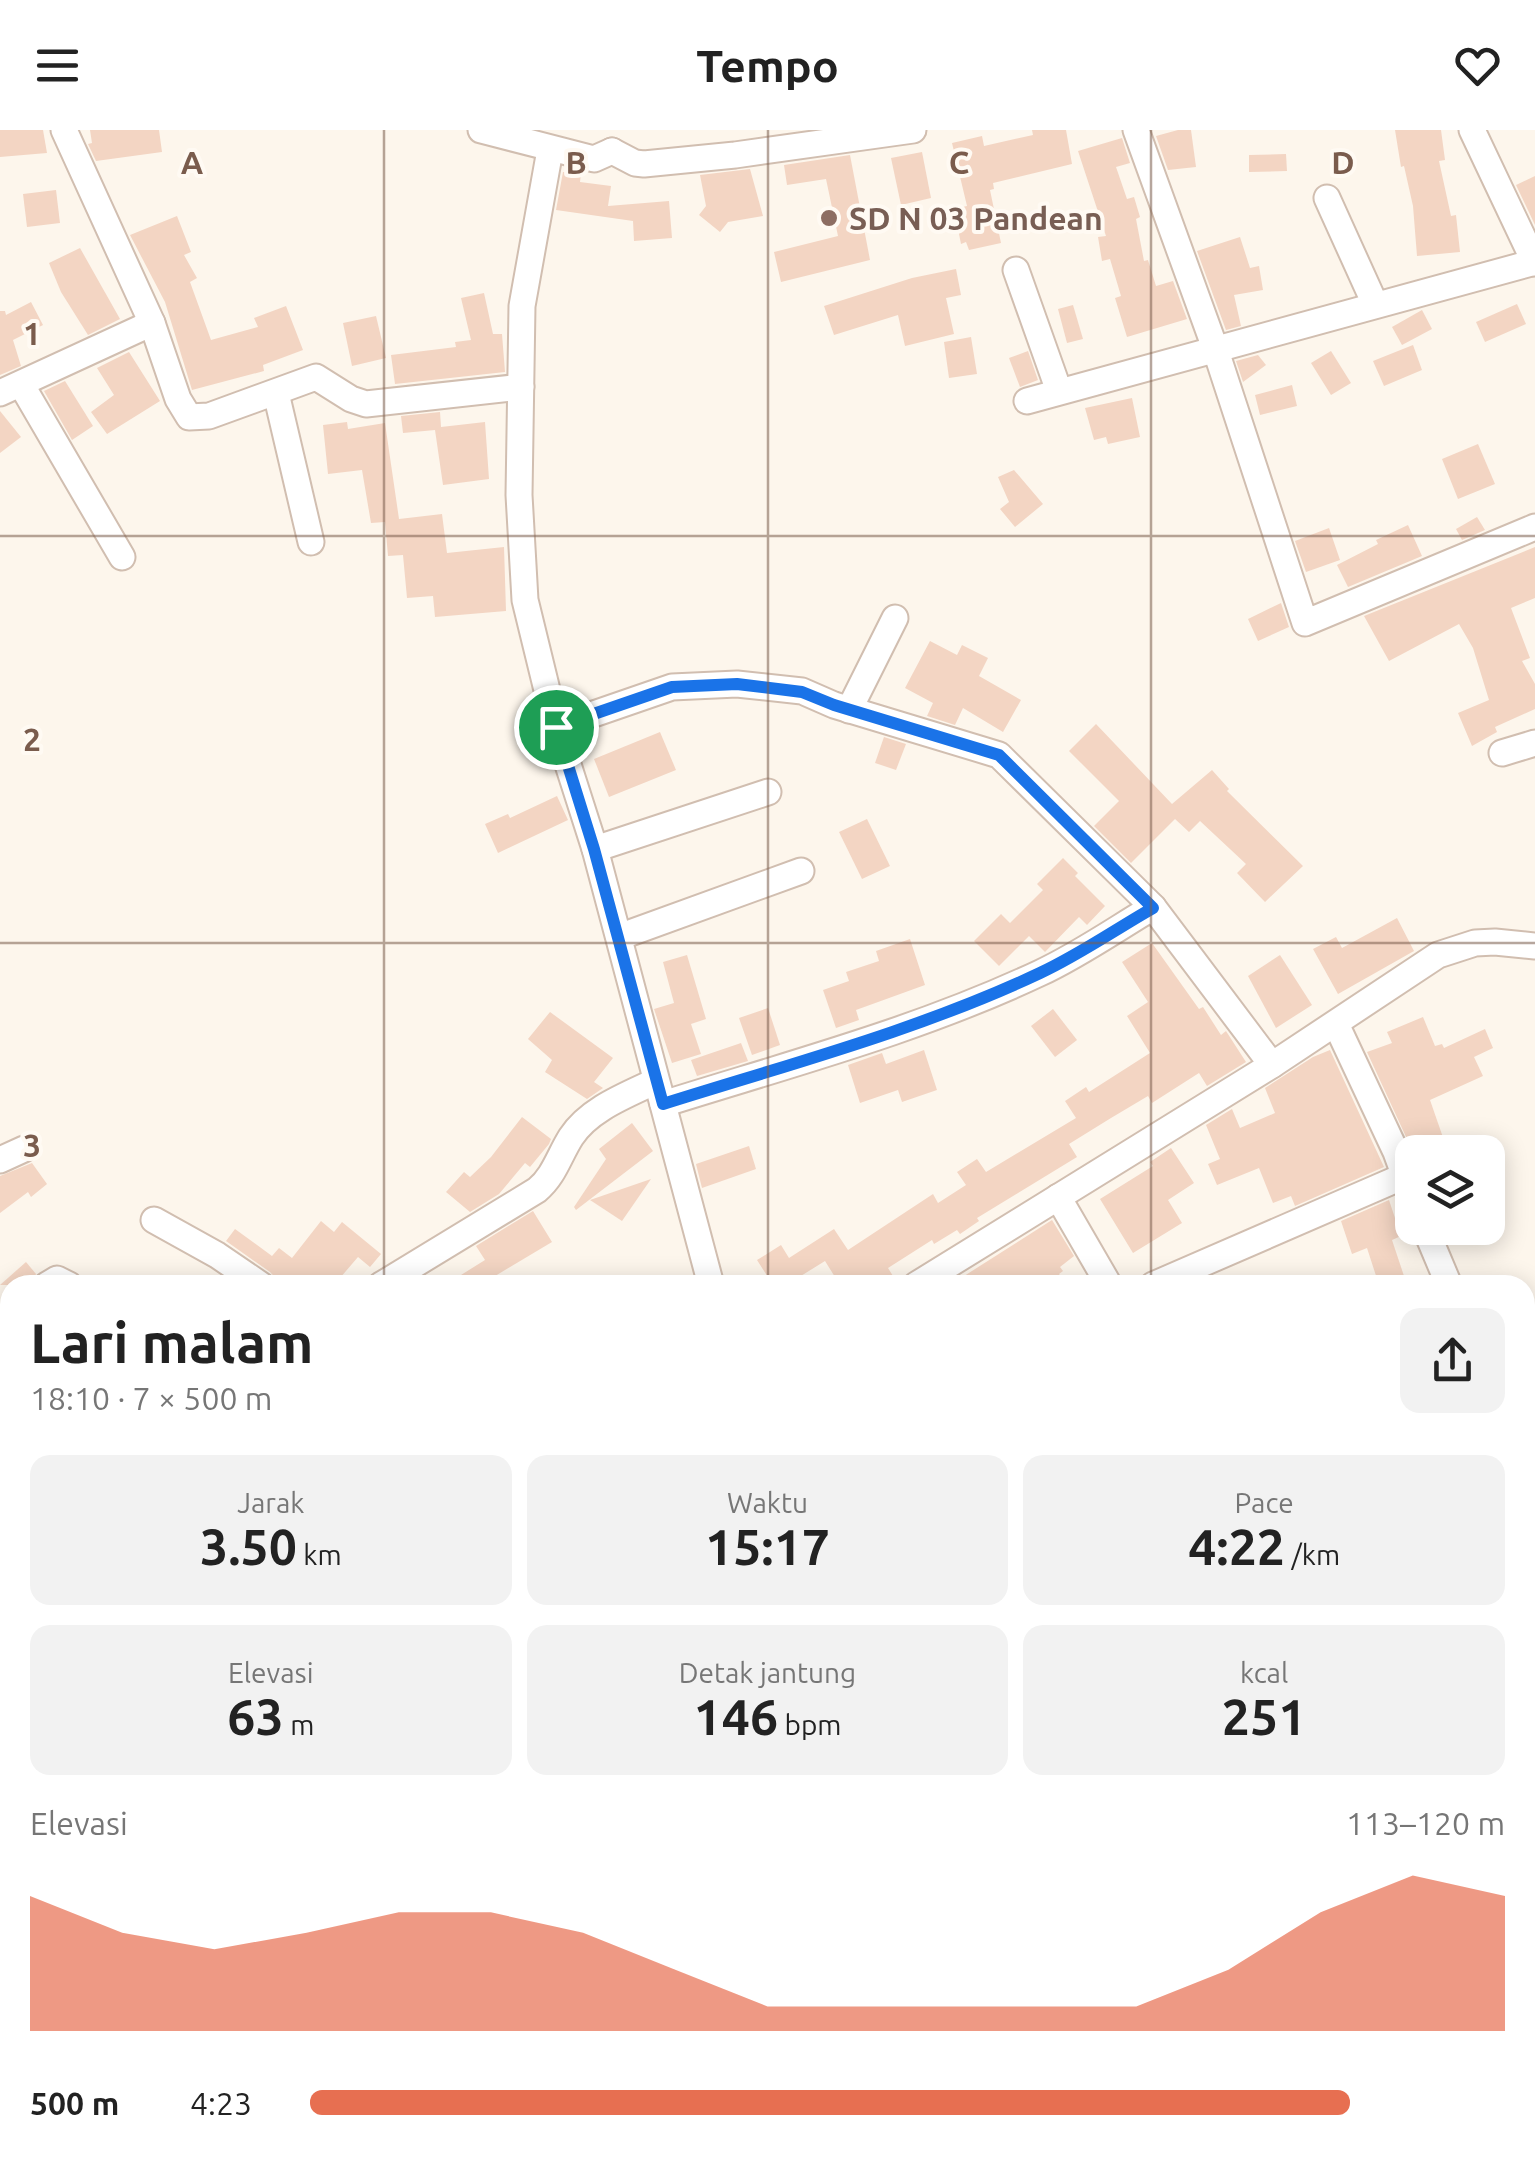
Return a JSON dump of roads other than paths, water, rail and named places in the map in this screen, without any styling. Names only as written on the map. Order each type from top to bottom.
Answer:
[{"type":"street","points":[[64,130],[152,322],[178,399],[189,418],[209,416],[316,377],[366,404],[522,387]]},
{"type":"street","points":[[481,130],[594,159],[613,140],[644,164],[913,130]]},
{"type":"street","points":[[1136,130],[1214,348],[1305,623],[1535,527]]},
{"type":"street","points":[[1027,401],[1535,262],[1472,130]]},
{"type":"street","points":[[550,150],[522,306],[519,494],[525,600],[556,727],[619,937],[708,1275]]},
{"type":"street","points":[[1326,198],[1375,304]]},
{"type":"street","points":[[1016,270],[1059,391]]},
{"type":"street","points":[[122,558],[10,388],[152,322]]},
{"type":"street","points":[[276,393],[310,542]]},
{"type":"street","points":[[849,710],[895,618]]},
{"type":"street","points":[[556,727],[672,687],[737,684],[788,688],[999,755],[1153,908],[1272,1064]]},
{"type":"street","points":[[1502,753],[1535,743]]},
{"type":"street","points":[[594,849],[768,792]]},
{"type":"street","points":[[619,937],[802,872]]},
{"type":"street","points":[[397,1275],[536,1190],[553,1173],[573,1134],[606,1106],[862,1044],[1043,972],[1153,908]]},
{"type":"street","points":[[932,1275],[1336,1024],[1438,954],[1485,942],[1535,946]]},
{"type":"street","points":[[1336,1024],[1395,1157]]},
{"type":"street","points":[[0,1160],[24,1149]]},
{"type":"street","points":[[1179,1275],[1395,1191]]},
{"type":"street","points":[[1058,1197],[1103,1275]]},
{"type":"street","points":[[154,1220],[247,1275]]},
{"type":"street","points":[[1432,1245],[1445,1275]]},
{"type":"place","name":"SD N 03 Pandean","points":[[829,218]]}]
